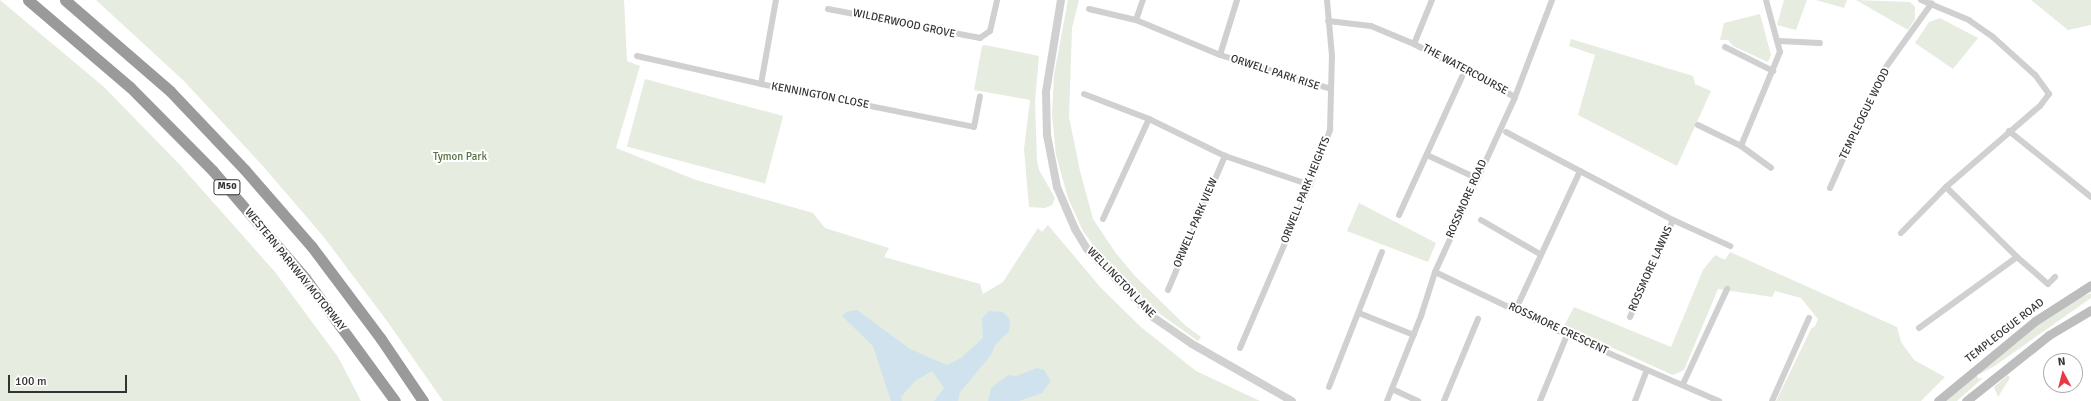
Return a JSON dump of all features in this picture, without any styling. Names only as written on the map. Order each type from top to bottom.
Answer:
[{"type":"highway","name":"WESTERN PARKWAY MOTORWAY","points":[[28,0],[130,87],[213,171],[305,278],[356,344],[395,401]]},
{"type":"highway","name":"M50","points":[[65,0],[170,91],[245,170],[312,247],[423,401]]},
{"type":"highway","name":"M50","points":[[356,344],[385,401]]},
{"type":"main road","name":"TEMPLEOGUE ROAD","points":[[1938,401],[2029,326],[2091,285]]},
{"type":"main road","points":[[1966,401],[2049,335],[2091,310]]},
{"type":"street","points":[[761,84],[774,0]]},
{"type":"street","name":"WILDERWOOD GROVE","points":[[828,9],[980,38],[990,31],[997,0]]},
{"type":"street","name":"WELLINGTON LANE","points":[[1061,0],[1046,92],[1047,135],[1057,187],[1079,236],[1087,249],[1153,317],[1192,344],[1292,401]]},
{"type":"street","points":[[1136,20],[1143,0]]},
{"type":"street","name":"ORWELL PARK RISE","points":[[1220,55],[1237,0]]},
{"type":"street","name":"ORWELL PARK HEIGHTS","points":[[1240,348],[1310,186],[1330,130],[1332,56],[1327,0]]},
{"type":"street","points":[[1414,44],[1432,0]]},
{"type":"street","name":"ROSSMORE ROAD","points":[[1387,401],[1414,335],[1434,272],[1476,178],[1516,97],[1552,0]]},
{"type":"street","points":[[1741,146],[1780,52],[1766,0]]},
{"type":"street","points":[[1902,233],[1946,187],[2009,131],[2040,106],[2049,94],[2035,75],[1993,37],[1969,20],[1932,3],[1921,0]]},
{"type":"street","name":"TEMPLEOGUE WOOD","points":[[1830,188],[1882,74],[1932,3]]},
{"type":"street","name":"ORWELL PARK RISE","points":[[1089,9],[1136,20],[1220,55],[1331,89]]},
{"type":"street","name":"THE WATERCOURSE","points":[[1328,21],[1371,26],[1414,44],[1516,97]]},
{"type":"street","points":[[1778,41],[1820,43]]},
{"type":"street","points":[[1725,47],[1773,72]]},
{"type":"street","name":"KENNINGTON CLOSE","points":[[637,56],[761,84],[974,127],[980,98]]},
{"type":"street","points":[[1399,214],[1462,77]]},
{"type":"street","points":[[1084,94],[1149,119],[1225,156],[1310,186]]},
{"type":"street","points":[[1103,219],[1149,119]]},
{"type":"street","points":[[1698,125],[1741,146],[1771,168]]},
{"type":"street","points":[[2009,131],[2091,198]]},
{"type":"street","name":"ROSSMORE LAWNS","points":[[1506,132],[1673,220],[1730,246]]},
{"type":"street","points":[[1427,155],[1476,178]]},
{"type":"street","name":"ORWELL PARK VIEW","points":[[1168,290],[1225,156]]},
{"type":"street","points":[[1516,309],[1540,254],[1580,171]]},
{"type":"street","points":[[1946,187],[2017,257],[2048,284],[2055,277]]},
{"type":"street","points":[[1481,220],[1540,254]]},
{"type":"street","name":"ROSSMORE LAWNS","points":[[1630,317],[1673,220]]},
{"type":"street","points":[[1329,387],[1382,252]]},
{"type":"street","points":[[1919,328],[2017,257]]},
{"type":"street","name":"ROSSMORE CRESCENT","points":[[1434,272],[1516,309],[1567,335],[1683,384],[1719,401]]},
{"type":"street","points":[[1683,384],[1727,289]]},
{"type":"street","points":[[1359,313],[1414,335]]},
{"type":"street","points":[[1772,401],[1809,318]]},
{"type":"street","points":[[1444,401],[1478,319]]},
{"type":"street","points":[[1540,401],[1567,335]]},
{"type":"street","points":[[1634,401],[1647,370]]},
{"type":"street","points":[[1392,389],[1418,401]]},
{"type":"green space","points":[[0,0],[104,87],[180,165],[275,272],[338,357],[361,401],[0,401]]},
{"type":"green space","name":"Tymon Park","points":[[96,0],[624,0],[627,61],[640,66],[616,148],[696,180],[813,213],[825,228],[889,248],[884,257],[980,284],[983,294],[1003,282],[1038,228],[1042,232],[1048,225],[1101,288],[1141,327],[1196,371],[1260,401],[443,401],[387,321],[323,236],[262,165],[184,81]]},
{"type":"green space","points":[[1068,0],[1079,0],[1072,28],[1069,117],[1080,171],[1093,219],[1115,252],[1135,276],[1186,326],[1201,337],[1198,341],[1153,309],[1099,253],[1083,231],[1068,198],[1056,155],[1052,115],[1054,75]]},
{"type":"green space","points":[[1784,0],[1807,0],[1796,30],[1777,25]]},
{"type":"green space","points":[[1816,0],[1847,0],[1844,8]]},
{"type":"green space","points":[[1856,0],[1910,2],[1915,7],[1915,19],[1908,30]]},
{"type":"green space","points":[[2031,0],[2091,0],[2091,25],[2068,30]]},
{"type":"green space","points":[[1760,14],[1771,55],[1768,62],[1733,46],[1728,40],[1720,40],[1724,23]]},
{"type":"green space","points":[[1940,18],[1978,38],[1953,69],[1915,43],[1929,22]]},
{"type":"green space","points":[[1571,39],[1693,76],[1695,84],[1711,91],[1677,166],[1578,115],[1595,55],[1569,46]]},
{"type":"green space","points":[[985,45],[1039,56],[1035,101],[1037,161],[1039,170],[1055,198],[1052,205],[1045,208],[1029,207],[1024,149],[1030,100],[974,90],[982,46]]},
{"type":"green space","points":[[645,79],[783,116],[765,184],[627,147]]},
{"type":"green space","points":[[1359,203],[1436,243],[1428,262],[1347,231]]},
{"type":"green space","points":[[1730,252],[1897,327],[1901,342],[1914,360],[1945,377],[1921,401],[1776,401],[1811,329],[1815,326],[1818,319],[1801,298],[1775,291],[1772,297],[1718,289],[1684,370],[1673,375],[1564,326],[1574,307],[1671,347],[1703,270],[1715,255],[1725,260]]},
{"type":"green space","points":[[2091,293],[2091,298],[1993,367],[1980,374],[1978,372],[2005,348],[2064,305]]},
{"type":"green space","points":[[1976,375],[1979,379],[1984,377],[1957,401],[1945,401]]},
{"type":"green space","points":[[2008,375],[2010,378],[1998,397],[1994,387]]},
{"type":"water","points":[[857,310],[910,349],[947,365],[961,358],[983,338],[982,319],[989,311],[1003,312],[1009,318],[1010,324],[1009,331],[995,345],[991,355],[960,392],[958,401],[934,401],[944,388],[932,371],[915,381],[901,397],[902,401],[891,401],[873,346],[842,316],[846,312]]},
{"type":"water","points":[[1037,368],[1044,370],[1051,381],[1042,393],[1019,401],[988,401],[991,388],[1008,375],[1016,376]]}]
